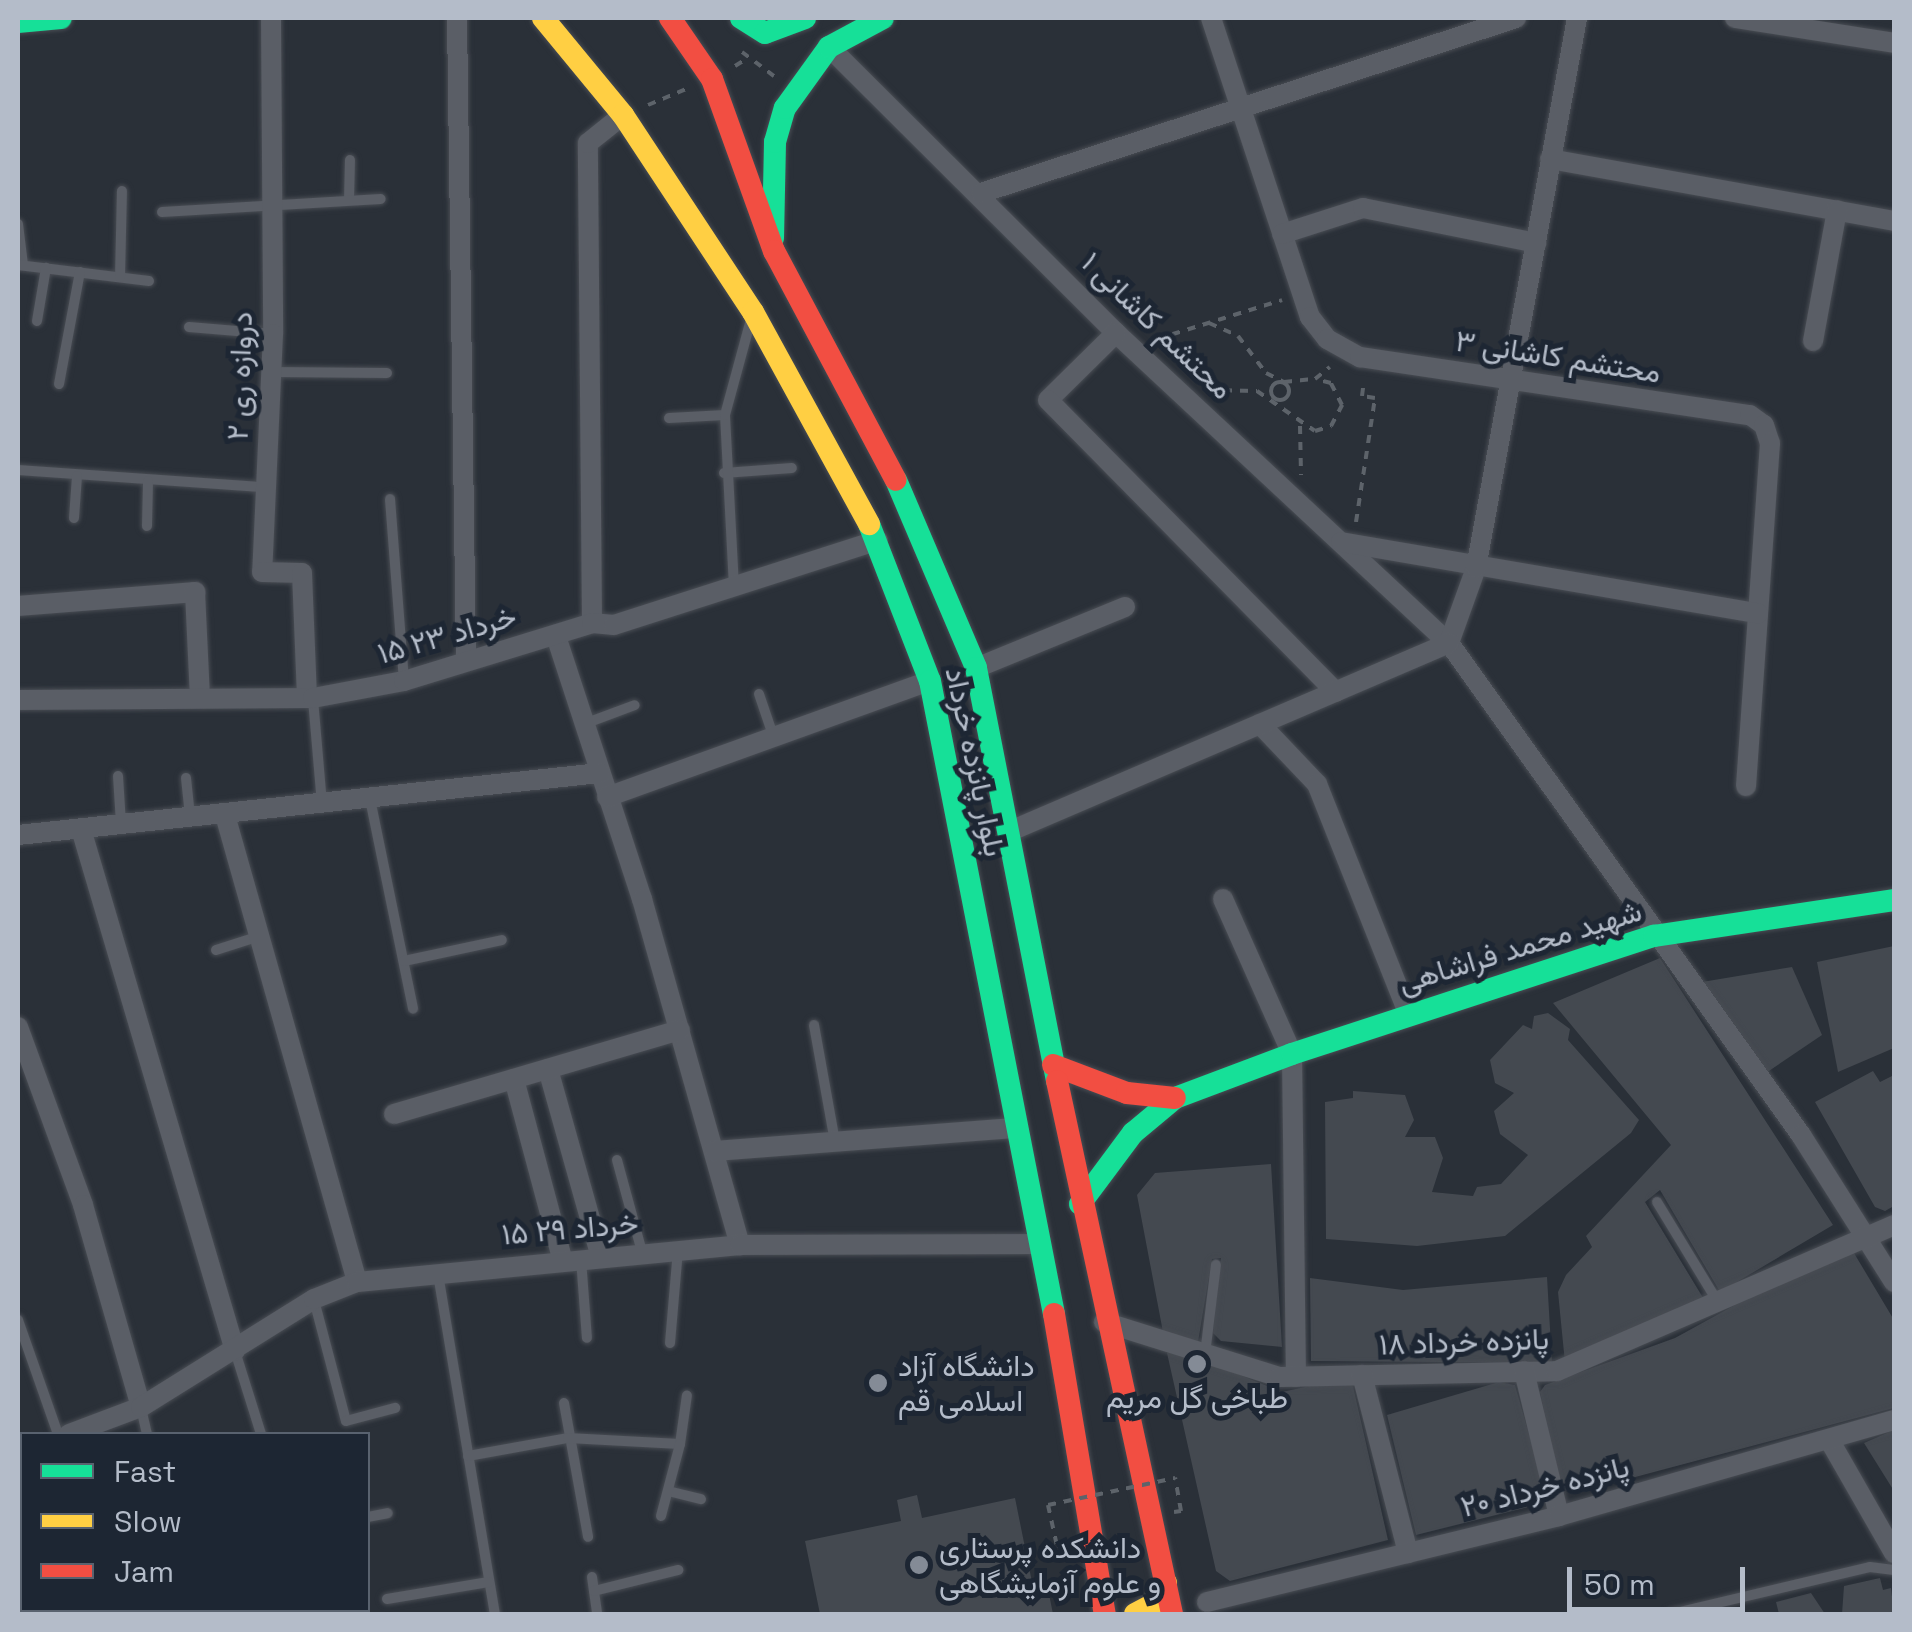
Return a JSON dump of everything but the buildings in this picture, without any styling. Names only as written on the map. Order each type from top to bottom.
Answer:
[{"type":"main road","points":[[18,22],[61,18]]},
{"type":"main road","name":"بلوار پانزده خرداد","points":[[543,18],[623,115],[753,312],[878,540],[930,681],[1090,1496],[1103,1605]]},
{"type":"main road","name":"بلوار پانزده خرداد","points":[[670,18],[712,79],[774,251],[883,450],[976,668],[1104,1322],[1172,1614]]},
{"type":"main road","points":[[740,18],[766,33],[805,18]]},
{"type":"main road","points":[[774,251],[775,142],[794,90],[829,48],[883,18]]},
{"type":"main road","name":"شهید محمد فراشاهی","points":[[1175,1098],[1408,1013],[1654,936],[1894,900]]},
{"type":"main road","points":[[1053,1064],[1127,1093],[1175,1098]]},
{"type":"main road","points":[[1080,1204],[1134,1132],[1175,1098]]},
{"type":"main road","points":[[1136,1614],[1161,1600],[1166,1583]]},
{"type":"main road","points":[[1103,1605],[1127,1614]]},
{"type":"street","name":"دروازه ری ۲","points":[[270,18],[273,334],[262,572],[302,573],[310,698]]},
{"type":"street","points":[[456,18],[466,659]]},
{"type":"street","name":"محتشم کاشانی ۳","points":[[1210,18],[1243,107],[1310,317],[1326,340],[1360,357],[1750,416],[1764,425],[1770,443],[1746,786]]},
{"type":"street","points":[[981,193],[1516,18]]},
{"type":"street","points":[[1008,832],[1448,642],[1476,568],[1577,18]]},
{"type":"street","points":[[1735,18],[1827,24],[1894,43]]},
{"type":"street","name":"محتشم کاشانی ۱","points":[[829,48],[981,193],[1116,332],[1448,642],[1868,1238],[1894,1282]]},
{"type":"street","points":[[592,623],[588,143],[623,115]]},
{"type":"street","points":[[1550,158],[1894,221]]},
{"type":"street","points":[[1282,234],[1363,208],[1536,244]]},
{"type":"street","points":[[1814,341],[1837,210]]},
{"type":"street","points":[[1116,332],[1048,400],[1336,692]]},
{"type":"street","name":"۱۵ خرداد ۲۳","points":[[18,700],[310,698],[404,681],[592,623],[614,625],[878,540]]},
{"type":"street","points":[[1340,542],[1758,613]]},
{"type":"street","points":[[18,606],[195,592],[200,697]]},
{"type":"street","points":[[976,668],[1125,607]]},
{"type":"street","points":[[556,636],[680,1030],[740,1245]]},
{"type":"street","points":[[607,798],[930,681]]},
{"type":"street","points":[[1260,724],[1317,784],[1408,1013]]},
{"type":"street","points":[[18,836],[600,773]]},
{"type":"street","points":[[225,815],[357,1282]]},
{"type":"street","points":[[81,829],[235,1351]]},
{"type":"street","points":[[1224,899],[1292,1054],[1296,1377]]},
{"type":"street","points":[[394,1114],[680,1030]]},
{"type":"street","points":[[20,1040],[83,1205],[140,1407]]},
{"type":"street","points":[[548,1069],[581,1256]]},
{"type":"street","points":[[514,1079],[581,1256]]},
{"type":"street","points":[[715,1152],[1017,1128]]},
{"type":"street","name":"پانزده خرداد ۱۸","points":[[1104,1322],[1296,1377],[1524,1371],[1592,1361],[1894,1225]]},
{"type":"street","name":"۱۵ خرداد ۲۹","points":[[74,1432],[140,1407],[314,1299],[357,1282],[581,1256],[740,1245],[1040,1244]]},
{"type":"street","points":[[1524,1371],[1559,1516]]},
{"type":"street","points":[[1362,1376],[1408,1553]]},
{"type":"street","name":"پانزده خرداد ۲۰","points":[[1207,1602],[1559,1516],[1831,1443],[1894,1420]]},
{"type":"street","points":[[1831,1443],[1894,1553]]},
{"type":"lane","points":[[349,200],[350,160]]},
{"type":"lane","points":[[120,277],[122,191]]},
{"type":"lane","points":[[162,212],[381,199]]},
{"type":"lane","points":[[18,224],[20,265],[149,280]]},
{"type":"lane","points":[[37,320],[46,268]]},
{"type":"lane","points":[[59,384],[80,272]]},
{"type":"lane","points":[[734,588],[724,473],[725,415],[753,312]]},
{"type":"lane","points":[[189,327],[273,334]]},
{"type":"lane","points":[[272,372],[386,373]]},
{"type":"lane","points":[[670,418],[725,415]]},
{"type":"lane","points":[[724,473],[792,468]]},
{"type":"lane","points":[[18,470],[264,487]]},
{"type":"lane","points":[[74,518],[78,476]]},
{"type":"lane","points":[[147,526],[148,481]]},
{"type":"lane","points":[[390,499],[404,681]]},
{"type":"lane","points":[[760,694],[774,738]]},
{"type":"lane","points":[[310,698],[322,804]]},
{"type":"lane","points":[[584,724],[635,705]]},
{"type":"lane","points":[[118,776],[121,825]]},
{"type":"lane","points":[[186,778],[190,818]]},
{"type":"lane","points":[[370,799],[413,1009]]},
{"type":"lane","points":[[216,950],[260,936]]},
{"type":"lane","points":[[404,961],[502,940]]},
{"type":"lane","points":[[814,1025],[835,1143]]},
{"type":"lane","points":[[616,1160],[642,1252]]},
{"type":"lane","points":[[1657,1202],[1720,1306]]},
{"type":"lane","points":[[670,1343],[678,1249]]},
{"type":"lane","points":[[581,1256],[586,1338]]},
{"type":"lane","points":[[1205,1354],[1216,1265]]},
{"type":"lane","points":[[438,1272],[495,1614]]},
{"type":"lane","points":[[314,1299],[346,1421],[395,1408]]},
{"type":"lane","points":[[18,1320],[57,1432]]},
{"type":"lane","points":[[235,1351],[260,1432]]},
{"type":"lane","points":[[661,1516],[680,1444],[687,1395]]},
{"type":"lane","points":[[564,1403],[588,1537]]},
{"type":"lane","points":[[140,1407],[146,1432]]},
{"type":"lane","points":[[468,1456],[568,1438],[680,1444]]},
{"type":"lane","points":[[668,1490],[701,1498]]},
{"type":"lane","points":[[370,1516],[388,1512]]},
{"type":"lane","points":[[1670,1614],[1870,1567],[1894,1570]]},
{"type":"lane","points":[[594,1591],[678,1570]]},
{"type":"lane","points":[[592,1577],[597,1614]]},
{"type":"lane","points":[[386,1600],[489,1582]]},
{"type":"path","points":[[1168,353],[1155,340],[1283,300],[1287,317]]},
{"type":"path","points":[[1208,390],[1240,386],[1276,400],[1289,394],[1284,382],[1266,373],[1238,336],[1209,323]]},
{"type":"path","points":[[1322,358],[1342,370]]},
{"type":"path","points":[[1316,379],[1332,365]]},
{"type":"path","points":[[1341,515],[1355,528],[1375,398],[1362,396],[1365,376],[1351,374]]},
{"type":"path","points":[[1195,378],[1221,403]]},
{"type":"path","points":[[1316,379],[1337,389],[1340,413],[1324,430],[1300,426],[1276,400],[1271,388],[1284,382],[1316,379]]},
{"type":"path","points":[[1300,426],[1301,477]]},
{"type":"path","points":[[1288,464],[1314,490]]},
{"type":"path","points":[[1057,1546],[1048,1505],[1175,1478],[1181,1511]]},
{"type":"traffic: fast","points":[[18,22],[61,18]]},
{"type":"traffic: fast","points":[[741,18],[765,33],[805,18]]},
{"type":"traffic: fast","points":[[773,238],[775,142],[785,108],[829,47],[883,18]]},
{"type":"traffic: fast","points":[[896,480],[976,668],[1057,1081]]},
{"type":"traffic: fast","points":[[869,524],[930,681],[1054,1314]]},
{"type":"traffic: fast","points":[[1080,1204],[1133,1133],[1175,1098],[1292,1054],[1654,936],[1894,900]]},
{"type":"traffic: slow","points":[[543,18],[623,115],[753,312],[869,524]]},
{"type":"traffic: slow","points":[[1135,1614],[1161,1600],[1166,1583]]},
{"type":"traffic: jam","points":[[670,18],[712,79],[774,251],[896,480]]},
{"type":"traffic: jam","points":[[1053,1065],[1127,1093],[1175,1098]]},
{"type":"traffic: jam","points":[[1057,1081],[1172,1614]]},
{"type":"traffic: jam","points":[[1054,1314],[1105,1614]]},
{"type":"place","name":"طباخی گل مریم","points":[[1197,1364]]},
{"type":"place","name":"دانشگاه آزاد اسلامی قم","points":[[878,1383]]},
{"type":"place","name":"دانشکده پرستاری و علوم آزمایشگاهی","points":[[919,1565]]}]
